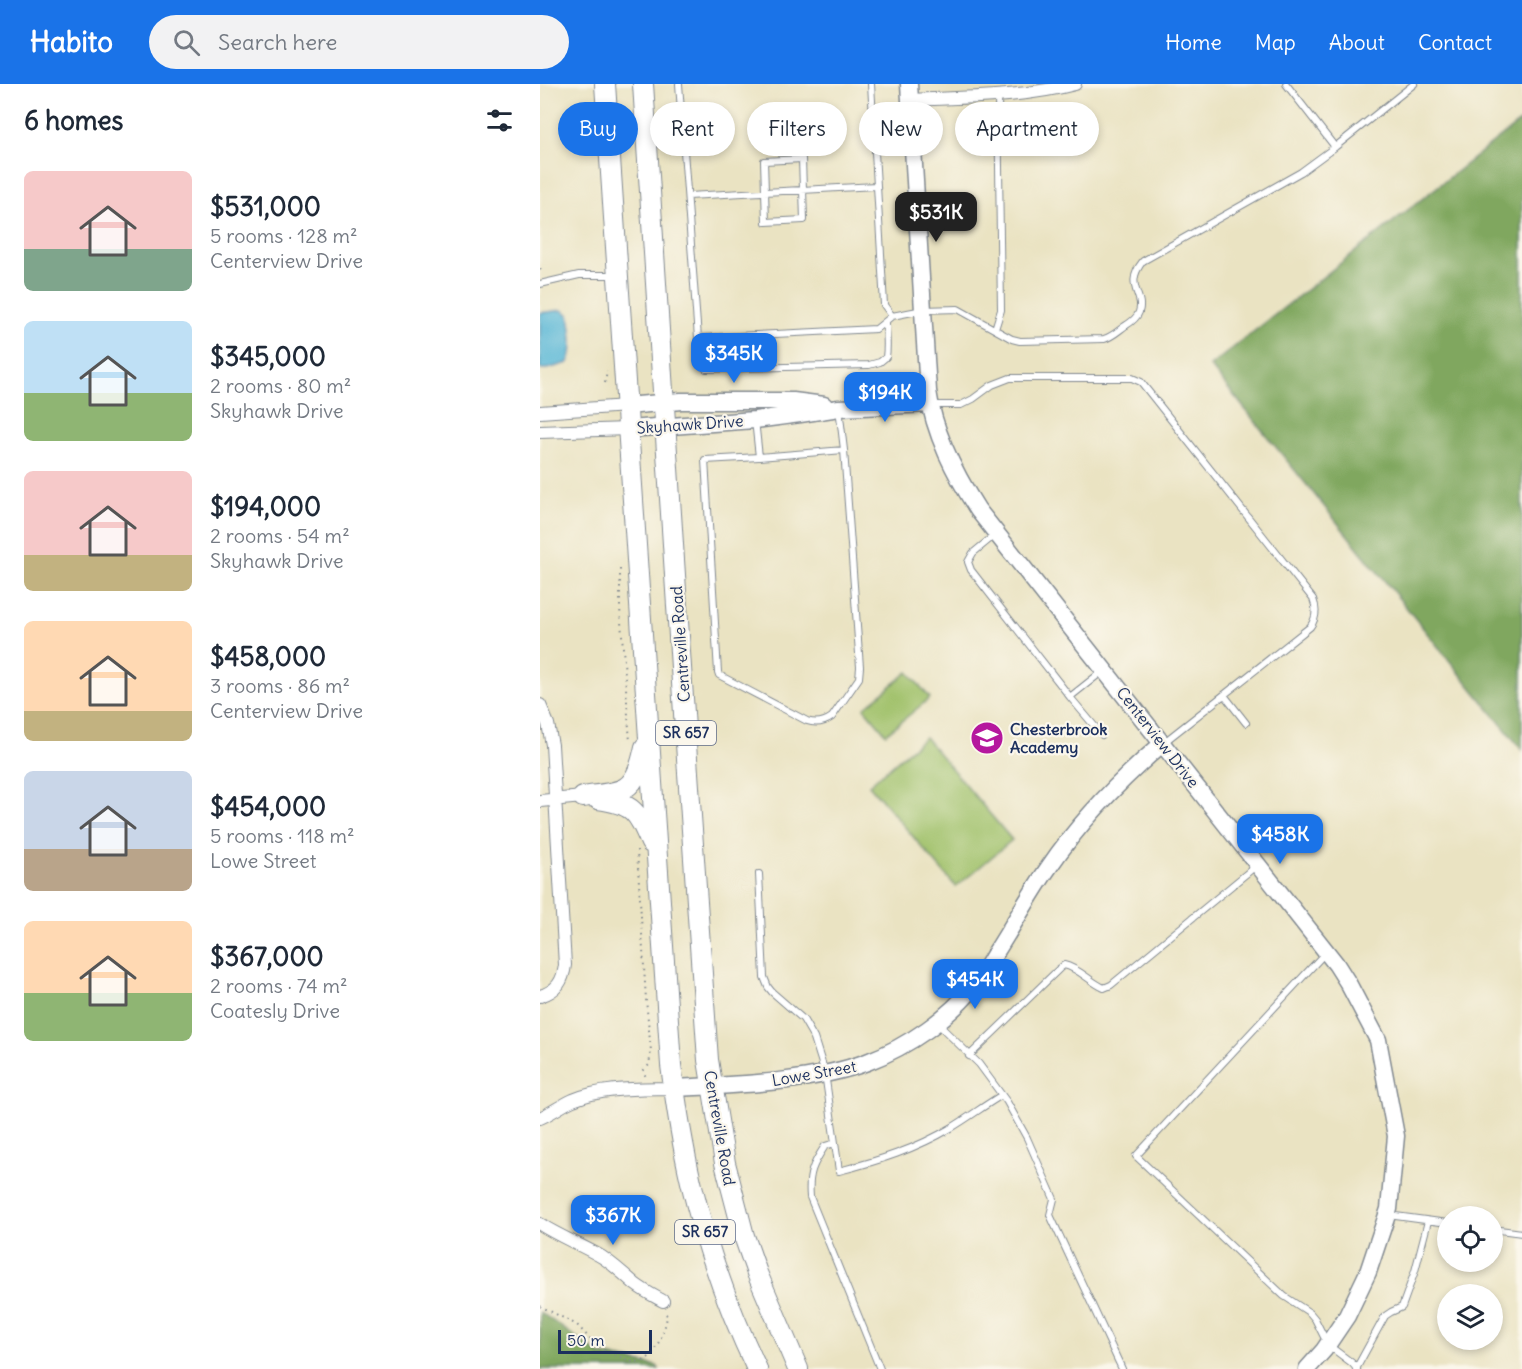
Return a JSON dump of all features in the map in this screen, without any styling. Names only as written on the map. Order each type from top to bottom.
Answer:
[{"type":"main road","name":"SR 657","points":[[605,84],[671,1065],[680,1126],[705,1232],[719,1276],[757,1369]]},
{"type":"main road","name":"Centreville Road","points":[[643,84],[708,1060],[725,1163],[744,1236],[768,1300],[798,1369]]},
{"type":"main road","points":[[583,797],[616,792],[632,782],[643,757],[648,728]]},
{"type":"main road","points":[[583,797],[613,801],[633,810],[656,853]]},
{"type":"street","points":[[909,92],[998,95],[1037,92],[1075,84]]},
{"type":"street","name":"Centerview Drive","points":[[909,92],[930,404],[949,460],[978,510],[1327,952],[1348,983],[1378,1040],[1396,1136],[1389,1209],[1368,1272],[1347,1316],[1328,1345],[1307,1369]]},
{"type":"street","name":"Skyhawk Drive","points":[[540,412],[664,402],[792,401],[839,408]]},
{"type":"street","name":"Skyhawk Drive","points":[[540,432],[628,429],[755,420],[839,408],[930,404]]},
{"type":"street","points":[[540,705],[548,724],[552,745],[565,965],[563,977],[558,984],[552,991],[540,996]]},
{"type":"street","name":"Lowe Street","points":[[540,1118],[573,1100],[593,1094],[778,1081],[866,1063],[888,1053],[937,1023],[978,982],[1048,867],[1081,823],[1128,774],[1163,743]]},
{"type":"street","points":[[540,801],[583,797]]},
{"type":"street","points":[[540,1224],[602,1257],[636,1285],[663,1301]]},
{"type":"lane","points":[[679,84],[698,338],[701,363],[706,369],[869,365],[880,362],[886,357],[888,343],[886,322]]},
{"type":"lane","points":[[871,84],[884,305],[892,316]]},
{"type":"lane","points":[[1286,84],[1335,147]]},
{"type":"lane","points":[[698,338],[876,329],[892,316],[923,310],[958,309],[1012,339],[1020,341],[1110,338],[1132,321],[1139,312],[1134,275],[1143,261],[1302,172],[1414,84]]},
{"type":"lane","points":[[995,329],[1001,310],[998,95]]},
{"type":"lane","points":[[802,159],[803,190],[804,220],[766,222],[764,161],[802,159]]},
{"type":"lane","points":[[688,196],[876,186]]},
{"type":"lane","points":[[540,284],[579,275],[618,275]]},
{"type":"lane","points":[[930,404],[961,405],[992,385],[1010,378],[1132,378],[1145,385],[1302,584],[1315,603],[1315,618],[1310,627],[1163,743]]},
{"type":"lane","points":[[839,408],[844,450],[860,673],[859,678],[832,717],[819,722],[807,721],[719,675],[705,460],[844,450]]},
{"type":"lane","points":[[755,420],[759,457]]},
{"type":"lane","points":[[997,533],[973,553],[968,562],[971,570],[1102,735]]},
{"type":"lane","points":[[1070,697],[1104,670]]},
{"type":"lane","points":[[1224,695],[1246,723]]},
{"type":"lane","points":[[969,1056],[1064,965],[1070,966],[1104,988],[1111,985],[1258,865]]},
{"type":"lane","points":[[759,874],[764,977],[772,992],[803,1019],[813,1038],[825,1073],[839,1171],[895,1155],[952,1128],[1002,1095]]},
{"type":"lane","points":[[1327,952],[1136,1155],[1284,1296],[1310,1313],[1328,1345],[1357,1369],[1385,1316],[1402,1307],[1428,1221]]},
{"type":"lane","points":[[937,1023],[979,1065],[1002,1095],[1028,1138],[1053,1199],[1050,1215],[1122,1369]]},
{"type":"lane","points":[[835,1143],[825,1146],[811,1169],[810,1197],[880,1369]]},
{"type":"lane","points":[[1387,1215],[1437,1222]]},
{"type":"lane","points":[[1503,1230],[1522,1233]]},
{"type":"path","points":[[620,564],[620,608],[630,741]]},
{"type":"path","points":[[636,848],[651,1051],[650,1065],[643,1071]]},
{"type":"path","points":[[540,1306],[577,1325],[605,1351],[633,1362],[643,1361],[651,1356],[660,1340],[667,1315],[663,1311],[663,1301]]},
{"type":"green space","points":[[1522,120],[1522,750],[1210,366]]},
{"type":"green space","points":[[908,672],[930,698],[886,734],[864,708]]},
{"type":"green space","points":[[925,737],[1012,840],[956,887],[869,785]]},
{"type":"green space","points":[[540,1312],[601,1355],[657,1366],[659,1369],[540,1369]]},
{"type":"water","points":[[562,310],[569,315],[572,339],[568,363],[540,369],[540,313]]},
{"type":"place","name":"Chesterbrook Academy","points":[[987,738]]}]
